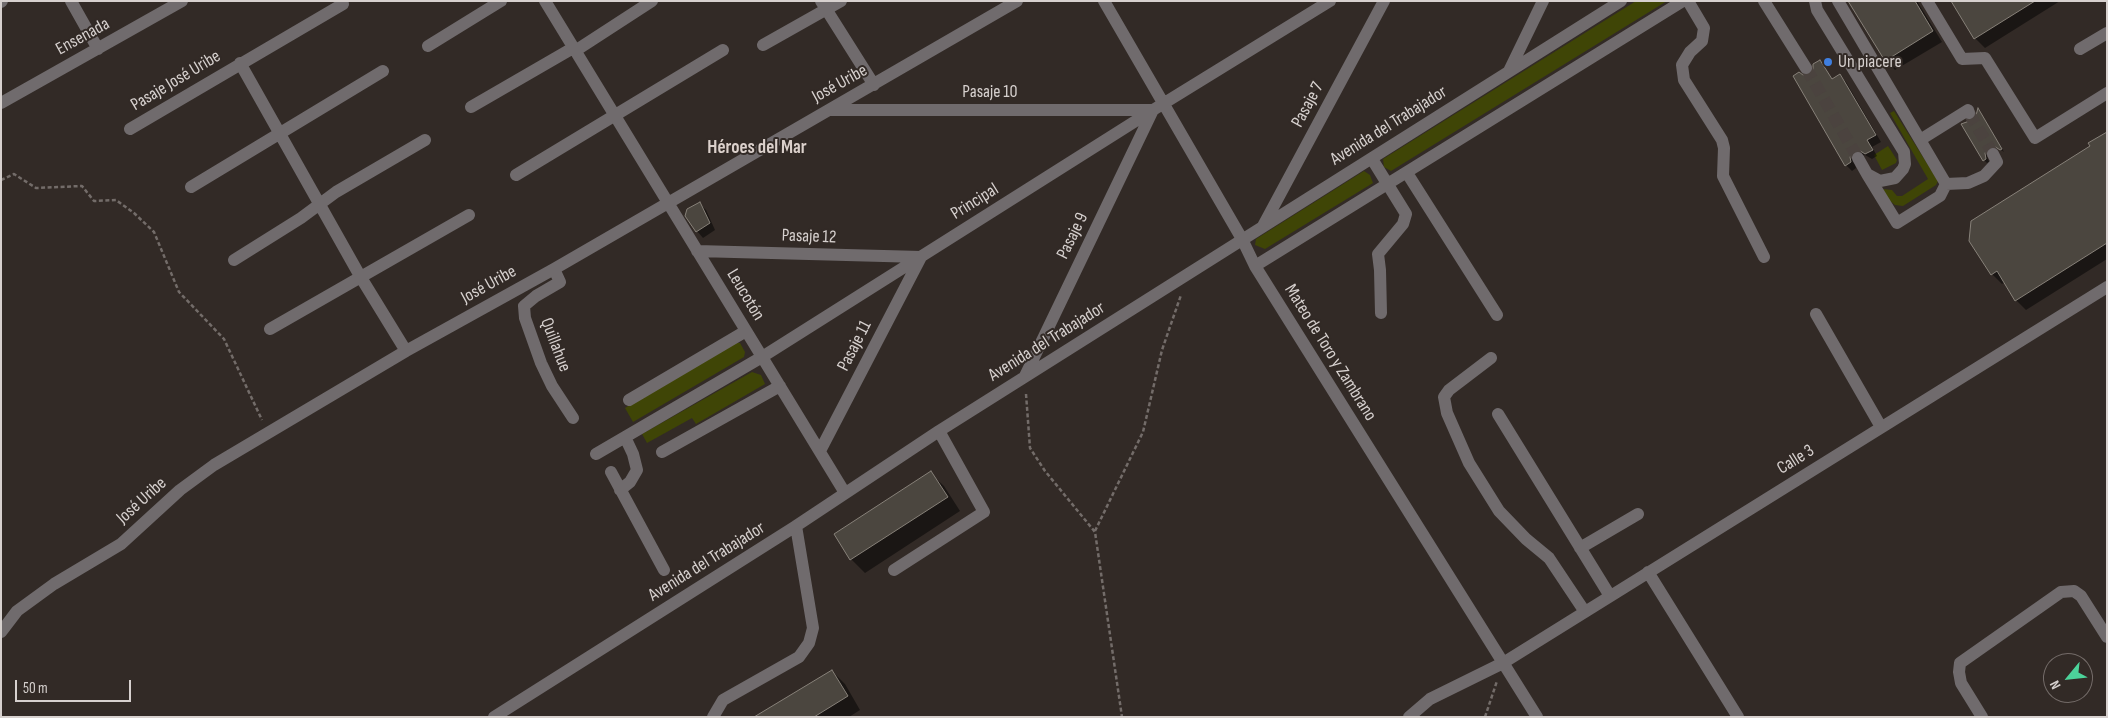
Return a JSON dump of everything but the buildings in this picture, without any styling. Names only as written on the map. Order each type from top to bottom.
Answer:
[{"type":"street","points":[[71,1],[98,49]]},
{"type":"street","name":"Ensenada","points":[[1,103],[182,1]]},
{"type":"street","points":[[428,46],[501,1]]},
{"type":"street","name":"Leucotón","points":[[545,1],[845,493]]},
{"type":"street","points":[[471,107],[574,49],[652,1]]},
{"type":"street","points":[[763,45],[824,6],[841,1]]},
{"type":"street","name":"José Uribe","points":[[1,632],[17,611],[54,584],[121,544],[180,490],[214,465],[406,351],[554,269],[1017,1]]},
{"type":"street","name":"Mateo de Toro y Zambrano","points":[[1104,1],[1158,107],[1242,240],[1255,266],[1537,717]]},
{"type":"street","name":"Principal","points":[[596,454],[762,357],[1158,107],[1330,1]]},
{"type":"street","name":"Pasaje 7","points":[[1263,226],[1384,1]]},
{"type":"street","points":[[1509,71],[1543,1]]},
{"type":"street","name":"Avenida del Trabajador","points":[[494,717],[796,526],[939,431],[1186,274],[1621,1]]},
{"type":"street","points":[[1255,266],[1683,1]]},
{"type":"street","points":[[1688,1],[1704,28],[1702,41],[1690,52],[1682,65],[1684,80],[1722,140],[1724,148],[1724,176],[1764,256]]},
{"type":"street","points":[[1764,1],[1806,68]]},
{"type":"street","points":[[1815,1],[1817,10],[1904,152],[1903,169],[1895,178],[1880,181],[1867,174]]},
{"type":"street","points":[[1838,1],[1946,184]]},
{"type":"street","points":[[1927,1],[1962,59],[1985,58],[2035,138],[2107,93]]},
{"type":"street","name":"Pasaje José Uribe","points":[[130,129],[342,4]]},
{"type":"street","points":[[824,6],[874,85]]},
{"type":"street","points":[[2080,49],[2107,33]]},
{"type":"street","points":[[516,175],[723,50]]},
{"type":"street","name":"Pasaje José Uribe","points":[[240,64],[360,276],[406,351]]},
{"type":"street","points":[[191,187],[383,71]]},
{"type":"street","name":"Pasaje 10","points":[[828,110],[1158,107]]},
{"type":"street","name":"Pasaje 9","points":[[1025,377],[1158,107]]},
{"type":"street","points":[[1920,140],[1968,110],[1969,113]]},
{"type":"street","points":[[234,260],[336,192],[425,140]]},
{"type":"street","points":[[1946,184],[1968,183],[1984,176],[1997,162],[1994,154]]},
{"type":"street","points":[[1858,158],[1897,222],[1940,196],[1946,184]]},
{"type":"street","points":[[1372,159],[1386,186],[1406,214],[1403,224],[1378,254],[1380,313]]},
{"type":"street","points":[[1407,173],[1497,315]]},
{"type":"street","points":[[270,329],[469,215]]},
{"type":"street","name":"Pasaje 12","points":[[697,251],[921,257]]},
{"type":"street","name":"Pasaje 11","points":[[820,452],[921,257]]},
{"type":"street","name":"Quillahue","points":[[554,269],[560,282],[536,296],[524,306],[525,318],[548,378],[573,418]]},
{"type":"street","name":"Calle 3","points":[[1410,717],[1430,699],[1503,663],[2107,287]]},
{"type":"street","points":[[1816,314],[1882,427]]},
{"type":"street","points":[[629,400],[746,331]]},
{"type":"street","points":[[1491,358],[1449,390],[1444,397],[1447,413],[1468,463],[1499,511],[1526,539],[1549,558],[1585,612]]},
{"type":"street","points":[[662,452],[780,386]]},
{"type":"street","points":[[1498,414],[1610,596]]},
{"type":"street","points":[[894,570],[984,512],[939,431]]},
{"type":"street","points":[[620,490],[630,482],[637,470],[633,454],[625,437]]},
{"type":"street","points":[[610,472],[664,570]]},
{"type":"street","points":[[1580,548],[1638,514]]},
{"type":"street","points":[[713,717],[723,700],[798,657],[809,643],[813,628],[796,526]]},
{"type":"street","points":[[1648,572],[1738,717]]},
{"type":"street","points":[[1982,717],[1961,682],[1960,663],[2061,592],[2074,591],[2081,596],[2107,637]]},
{"type":"path","points":[[1,180],[14,174],[36,188],[82,186],[94,201],[116,200],[134,212],[154,232],[179,292],[224,339],[260,419],[279,426]]},
{"type":"path","points":[[1095,532],[1143,432],[1162,350],[1184,288],[1186,274]]},
{"type":"path","points":[[1025,377],[1030,448],[1045,471],[1095,532],[1122,717]]},
{"type":"path","points":[[1485,717],[1503,663]]},
{"type":"green space","points":[[1636,1],[1667,1],[1391,171],[1384,167],[1383,159]]},
{"type":"green space","points":[[1894,111],[1938,181],[1936,185],[1903,206],[1895,205],[1889,200],[1883,189],[1892,190],[1897,196],[1902,196],[1928,179],[1890,113]]},
{"type":"green space","points":[[1888,146],[1897,160],[1896,163],[1882,170],[1874,155]]},
{"type":"green space","points":[[1364,171],[1370,175],[1373,183],[1265,249],[1255,245],[1256,239]]},
{"type":"green space","points":[[734,343],[740,343],[745,352],[744,357],[633,422],[625,408]]},
{"type":"green space","points":[[752,372],[761,375],[765,384],[696,424],[692,418],[647,443],[642,434]]},
{"type":"tunnel","points":[[1806,68],[1858,158]]},
{"type":"tunnel","points":[[1969,113],[1993,154]]},
{"type":"place","name":"Un piacere","points":[[1828,62]]},
{"type":"district","name":"Héroes del Mar","points":[[757,148]]}]
